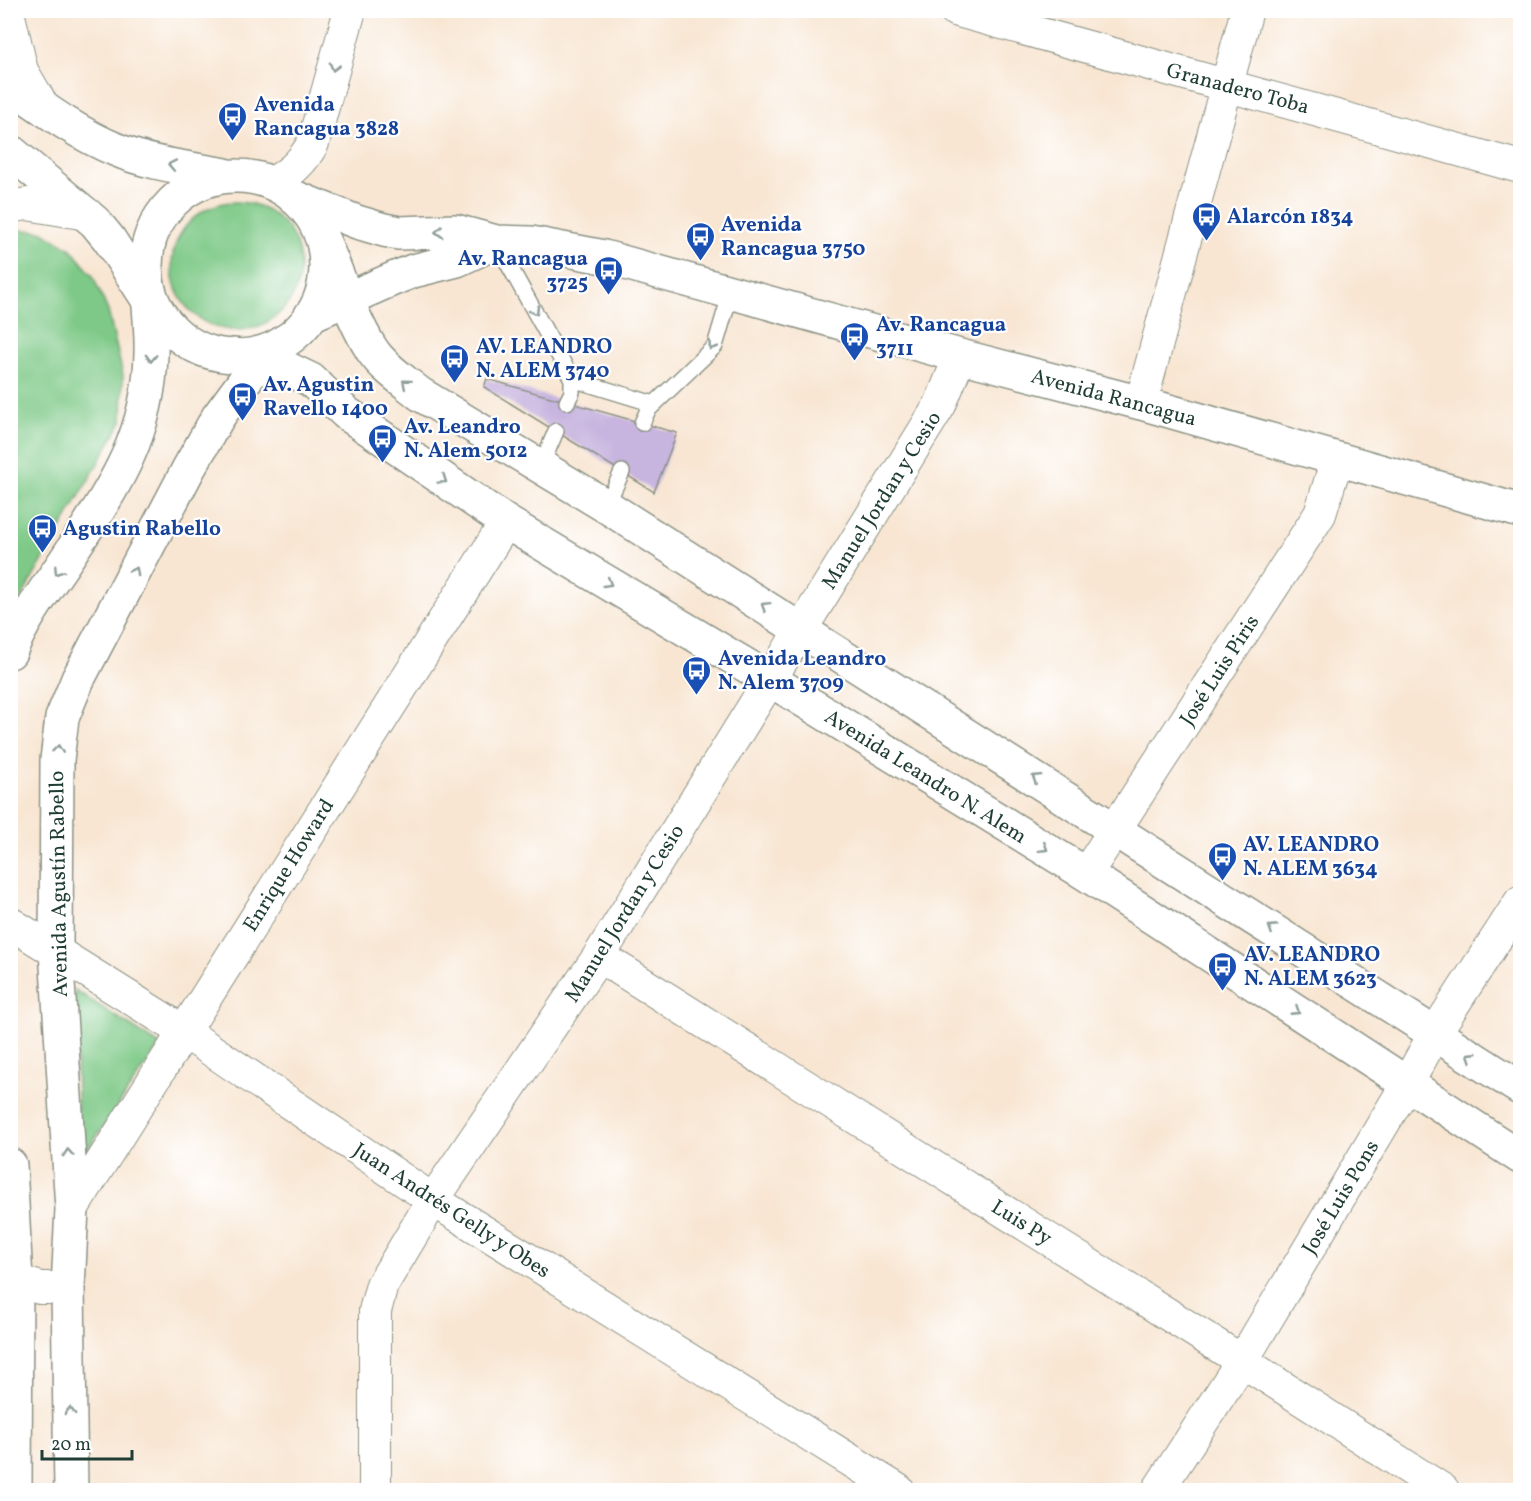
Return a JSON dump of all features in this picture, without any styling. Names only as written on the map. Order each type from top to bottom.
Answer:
[{"type":"main road","points":[[10,85],[77,130],[118,150],[160,162],[230,176],[252,177],[284,190],[309,214],[373,351],[393,372],[420,394],[606,506],[1521,1088]]},
{"type":"main road","points":[[10,151],[87,214],[110,239],[151,296],[169,326],[182,339],[215,353],[260,352],[311,315],[321,297],[326,276],[326,254],[320,234]]},
{"type":"main road","points":[[10,652],[26,621],[111,490],[126,463],[140,429],[151,362],[151,296],[146,258],[157,224],[180,196],[195,186],[212,179],[230,176]]},
{"type":"main road","name":"Avenida Rancagua","points":[[284,190],[357,222],[384,230],[409,233],[455,231],[496,242],[531,243],[604,257],[960,356],[1141,403],[1521,511]]},
{"type":"main road","name":"Avenida Rancagua","points":[[311,315],[413,271],[457,260],[496,242]]},
{"type":"main road","name":"Avenida Leandro N. Alem","points":[[260,352],[311,380],[346,413],[506,522],[769,679],[1086,874],[1521,1157]]},
{"type":"main road","name":"Avenida Agustín Rabello","points":[[71,1491],[68,1288],[72,1209],[56,950],[57,760],[62,718],[78,679],[189,468],[218,417],[260,352]]},
{"type":"main road","points":[[10,1165],[15,1491]]},
{"type":"street","points":[[284,190],[294,170],[305,158],[313,143],[350,10]]},
{"type":"street","name":"Granadero Toba","points":[[955,10],[1521,167]]},
{"type":"street","points":[[1141,403],[1247,10]]},
{"type":"street","points":[[10,20],[22,71],[45,110]]},
{"type":"street","points":[[10,207],[27,204],[87,214]]},
{"type":"street","name":"Manuel Jordan y Cesio","points":[[375,1491],[375,1311],[382,1285],[433,1200],[599,956],[940,405],[960,356]]},
{"type":"street","name":"José Luis Piris","points":[[1086,874],[1320,514],[1337,459]]},
{"type":"street","name":"Enrique Howard","points":[[72,1209],[506,522]]},
{"type":"street","name":"José Luis Pons","points":[[1158,1491],[1242,1361],[1435,1033],[1521,902]]},
{"type":"street","name":"Juan Andrés Gelly y Obes","points":[[10,923],[183,1031],[433,1200],[898,1491]]},
{"type":"street","name":"Luis Py","points":[[599,956],[1242,1361],[1443,1491]]},
{"type":"street","points":[[13,1280],[40,1288],[68,1288]]},
{"type":"lane","points":[[496,242],[573,379],[572,392],[567,402]]},
{"type":"lane","points":[[642,423],[648,410],[716,346],[731,292]]},
{"type":"lane","points":[[573,379],[654,404]]},
{"type":"lane","points":[[540,466],[556,431]]},
{"type":"lane","points":[[606,506],[622,472]]},
{"type":"green space","points":[[236,202],[260,207],[281,221],[295,242],[300,266],[295,290],[281,311],[260,325],[236,330],[212,325],[191,311],[177,290],[172,266],[177,242],[191,221],[212,207]]},
{"type":"green space","points":[[19,230],[41,231],[70,248],[93,276],[108,311],[123,375],[122,421],[11,616],[11,239]]},
{"type":"green space","points":[[75,990],[160,1045],[78,1163]]},
{"type":"building","points":[[487,379],[677,433],[654,492],[484,387]]},
{"type":"place","name":"Avenida Rancagua 3828","points":[[233,142]]},
{"type":"place","name":"Alarcón 1834","points":[[1206,242]]},
{"type":"place","name":"Avenida Rancagua 3750","points":[[700,262]]},
{"type":"place","name":"Av. Rancagua 3725","points":[[609,296]]},
{"type":"place","name":"Av. Rancagua 3711","points":[[855,362]]},
{"type":"place","name":"AV. LEANDRO N. ALEM 3740","points":[[455,384]]},
{"type":"place","name":"Av. Agustin Ravello 1400","points":[[242,422]]},
{"type":"place","name":"Av. Leandro N. Alem 5012","points":[[383,464]]},
{"type":"place","name":"Agustin Rabello","points":[[42,554]]},
{"type":"place","name":"Avenida Leandro N. Alem 3709","points":[[697,696]]},
{"type":"place","name":"AV. LEANDRO N. ALEM 3634","points":[[1222,882]]},
{"type":"place","name":"AV. LEANDRO N. ALEM 3623","points":[[1223,992]]}]
